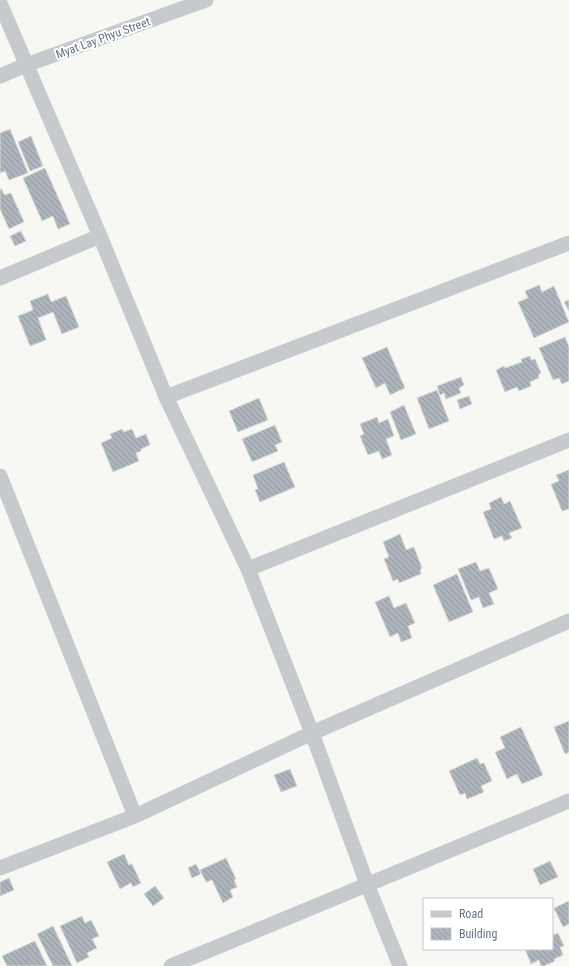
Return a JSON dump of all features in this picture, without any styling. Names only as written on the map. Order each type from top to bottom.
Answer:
[{"type":"street","name":"Myat Lay Phyu Street","points":[[0,76],[26,65],[206,0]]},
{"type":"street","points":[[0,3],[100,236],[166,397],[248,569],[312,734],[367,884],[400,966]]},
{"type":"street","points":[[0,278],[100,236]]},
{"type":"street","points":[[166,397],[569,243]]},
{"type":"street","points":[[248,569],[569,440]]},
{"type":"street","points":[[0,476],[135,816]]},
{"type":"street","points":[[0,868],[135,816],[312,734],[569,621]]},
{"type":"street","points":[[171,966],[569,801]]},
{"type":"building","points":[[10,129],[28,173],[9,180],[5,171],[0,173],[0,133]]},
{"type":"building","points":[[31,136],[43,166],[30,171],[18,142]]},
{"type":"building","points":[[45,168],[70,224],[58,229],[53,216],[42,221],[23,178]]},
{"type":"building","points":[[0,189],[2,189],[4,195],[11,193],[24,222],[9,229],[0,209]]},
{"type":"building","points":[[21,231],[26,241],[15,246],[10,236]]},
{"type":"building","points":[[539,285],[542,292],[554,286],[569,322],[534,338],[518,302],[528,298],[525,291]]},
{"type":"building","points":[[48,294],[51,302],[66,296],[79,327],[62,334],[53,312],[38,318],[46,340],[30,346],[18,316],[33,310],[30,301]]},
{"type":"building","points":[[569,300],[569,311],[564,302]]},
{"type":"building","points":[[565,337],[569,347],[569,381],[562,384],[559,378],[553,380],[539,348]]},
{"type":"building","points":[[387,347],[405,388],[390,395],[385,383],[376,388],[362,358]]},
{"type":"building","points":[[530,356],[531,360],[535,359],[541,373],[538,375],[539,378],[530,382],[531,386],[519,391],[517,387],[505,392],[496,370],[504,366],[505,368],[522,362],[521,359]]},
{"type":"building","points":[[461,377],[464,385],[459,388],[461,393],[446,399],[444,393],[440,395],[437,386]]},
{"type":"building","points":[[437,390],[449,421],[429,429],[417,398]]},
{"type":"building","points":[[469,396],[472,404],[460,409],[457,400]]},
{"type":"building","points":[[259,398],[268,420],[238,432],[229,411]]},
{"type":"building","points":[[404,405],[416,434],[401,440],[390,412]]},
{"type":"building","points":[[377,417],[379,423],[388,419],[394,436],[386,439],[392,455],[382,459],[379,451],[368,455],[360,436],[364,434],[360,424]]},
{"type":"building","points":[[275,425],[282,442],[275,445],[278,451],[252,462],[242,439]]},
{"type":"building","points":[[122,429],[124,432],[132,429],[136,438],[146,434],[150,445],[136,453],[139,461],[113,472],[101,443],[112,438],[110,434]]},
{"type":"building","points":[[284,462],[295,487],[260,502],[255,490],[258,489],[253,475]]},
{"type":"building","points":[[569,470],[569,509],[562,511],[551,484],[559,481],[556,475]]},
{"type":"building","points":[[501,497],[504,504],[510,501],[522,528],[509,533],[512,538],[504,541],[502,536],[494,539],[483,512],[491,509],[489,503]]},
{"type":"building","points":[[400,534],[406,550],[414,547],[422,568],[420,570],[421,574],[399,583],[398,579],[393,581],[384,559],[389,557],[383,542]]},
{"type":"building","points":[[476,562],[480,571],[489,568],[498,589],[489,593],[494,604],[483,608],[479,597],[471,600],[458,569]]},
{"type":"building","points":[[457,574],[473,612],[449,622],[433,585]]},
{"type":"building","points":[[389,596],[394,608],[406,603],[415,623],[408,626],[412,638],[401,642],[398,633],[390,637],[375,602]]},
{"type":"building","points":[[569,721],[569,752],[565,754],[554,727]]},
{"type":"building","points":[[521,727],[543,775],[522,784],[517,774],[507,779],[495,752],[505,748],[500,737]]},
{"type":"building","points":[[477,758],[480,764],[484,763],[492,781],[481,786],[484,792],[467,799],[465,793],[460,795],[449,771]]},
{"type":"building","points":[[290,769],[297,786],[281,792],[274,775]]},
{"type":"building","points":[[124,854],[129,865],[132,864],[141,883],[133,887],[131,883],[120,889],[107,862]]},
{"type":"building","points":[[226,858],[236,879],[234,880],[237,887],[230,890],[233,897],[223,903],[212,880],[206,882],[200,870]]},
{"type":"building","points":[[550,861],[558,877],[540,885],[533,869]]},
{"type":"building","points":[[196,864],[201,874],[192,878],[188,868]]},
{"type":"building","points":[[9,878],[14,890],[0,896],[0,882]]},
{"type":"building","points":[[155,886],[164,898],[153,906],[144,894]]},
{"type":"building","points":[[569,901],[569,924],[563,927],[554,908]]},
{"type":"building","points":[[82,916],[85,923],[91,920],[99,936],[92,939],[97,948],[87,953],[89,957],[77,963],[60,926]]},
{"type":"building","points":[[53,926],[72,966],[53,966],[37,934]]},
{"type":"building","points":[[553,932],[554,935],[558,933],[564,946],[560,947],[563,955],[544,966],[541,966],[539,960],[531,964],[525,950],[553,950]]},
{"type":"building","points":[[35,941],[47,966],[7,966],[2,956]]}]
